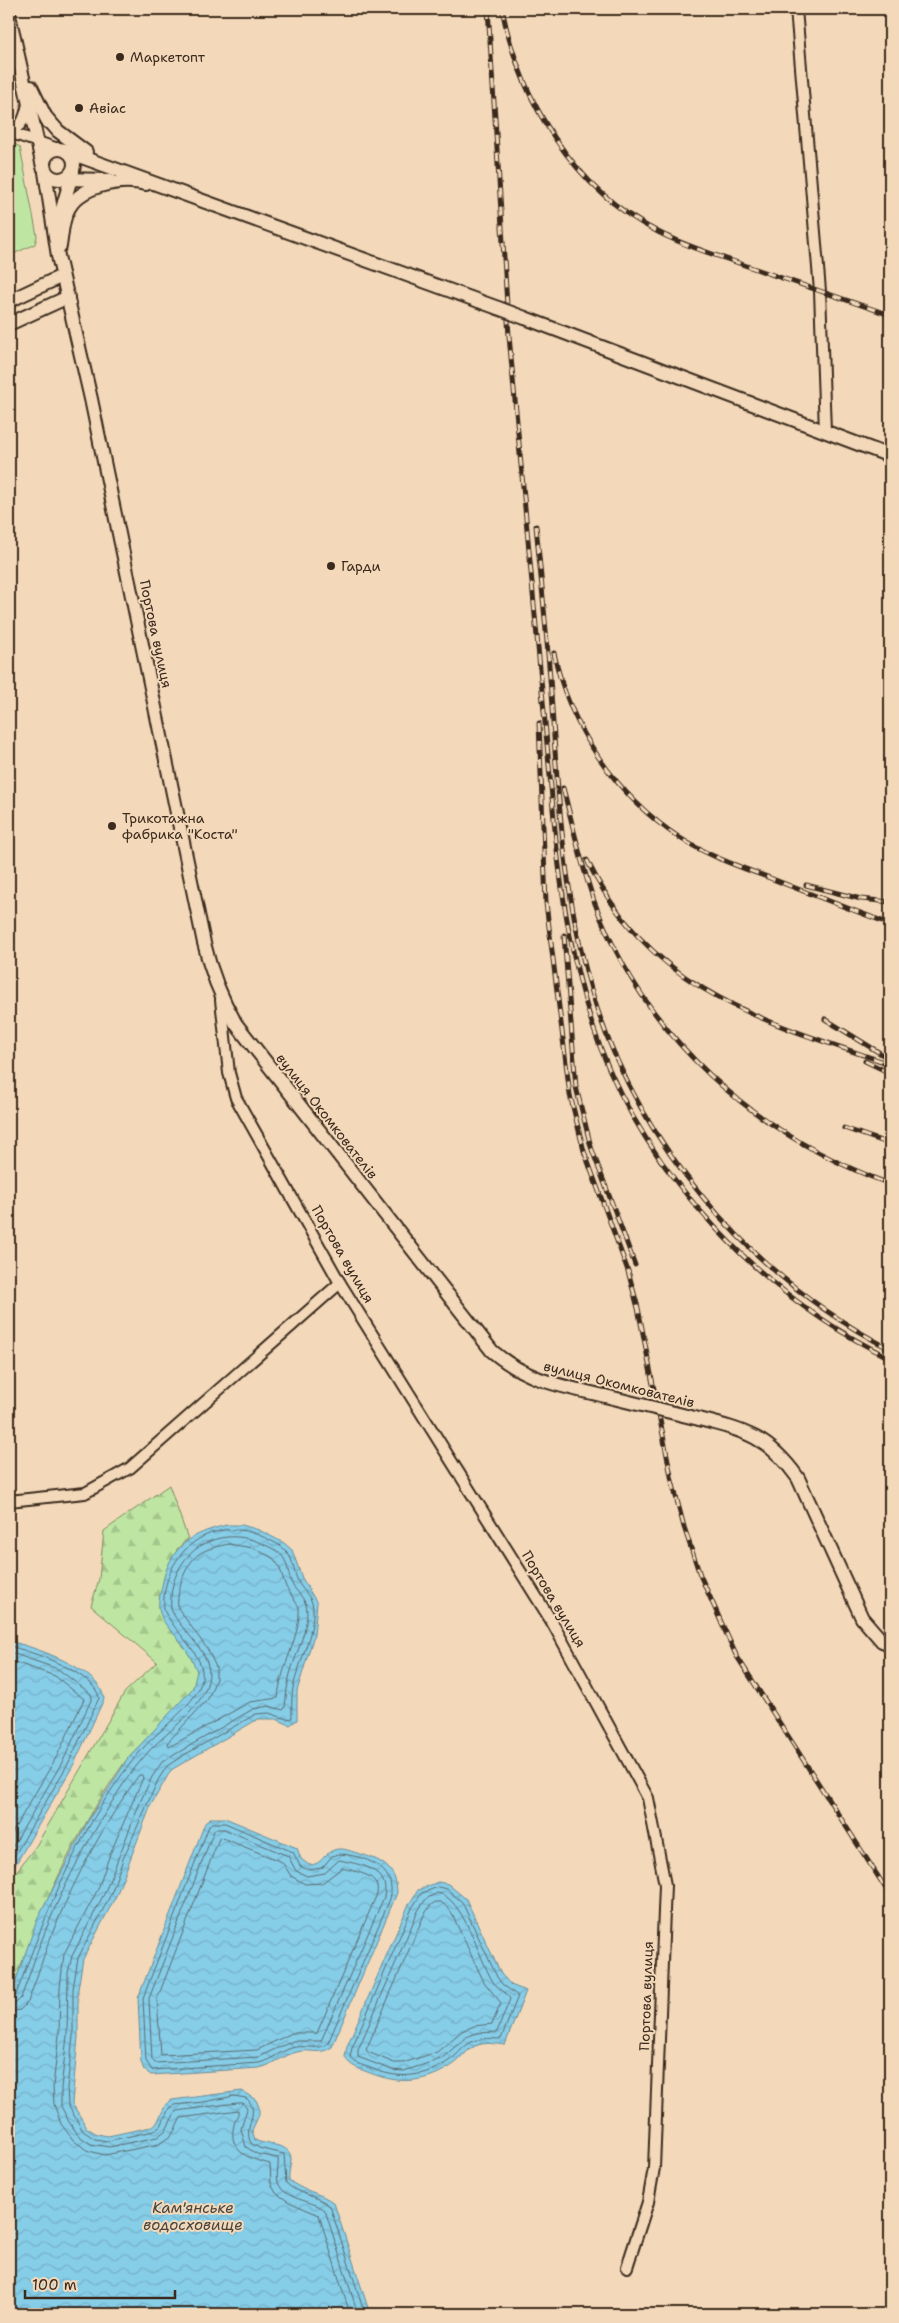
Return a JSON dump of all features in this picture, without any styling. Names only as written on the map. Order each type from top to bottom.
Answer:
[{"type":"street","points":[[796,9],[820,292],[825,432]]},
{"type":"street","points":[[9,15],[38,142],[58,256]]},
{"type":"street","points":[[19,62],[63,150],[74,160],[60,215],[58,256]]},
{"type":"street","points":[[11,132],[23,122],[29,104]]},
{"type":"street","points":[[45,116],[72,144],[138,179]]},
{"type":"street","points":[[11,132],[28,141],[36,150],[43,167],[52,179],[69,176],[138,179]]},
{"type":"street","points":[[11,132],[498,308],[890,456]]},
{"type":"street","points":[[43,167],[45,156],[53,150],[63,150]]},
{"type":"street","points":[[58,256],[67,211],[84,193],[97,187],[138,179]]},
{"type":"street","name":"Портова вулиця","points":[[58,256],[150,679],[210,971],[221,999],[236,1024],[254,1047]]},
{"type":"street","points":[[9,301],[62,276]]},
{"type":"street","points":[[9,324],[68,297]]},
{"type":"street","name":"Портова вулиця","points":[[221,999],[229,1073],[236,1098],[340,1283],[552,1622],[648,1798],[666,1885],[654,2168],[648,2202],[627,2267]]},
{"type":"street","name":"вулиця Окомкователів","points":[[254,1047],[492,1351],[506,1363],[540,1380],[745,1432],[768,1444],[785,1459],[798,1478],[862,1618],[882,1641],[890,1644]]},
{"type":"street","points":[[9,1501],[85,1494],[130,1468],[340,1283]]},
{"type":"green space","points":[[9,141],[20,147],[37,236],[35,244],[9,256]]},
{"type":"green space","points":[[169,1485],[188,1539],[177,1549],[160,1612],[193,1660],[197,1676],[194,1685],[178,1707],[127,1759],[90,1816],[45,1906],[9,2000],[9,1881],[36,1846],[125,1692],[157,1662],[91,1606],[99,1579],[104,1531]]},
{"type":"water","name":"Кам'янське водосховище","points":[[227,1525],[242,1525],[259,1530],[284,1543],[292,1550],[302,1578],[317,1603],[314,1635],[297,1691],[297,1720],[290,1725],[276,1719],[258,1719],[171,1770],[151,1805],[116,1896],[83,1959],[78,1989],[78,2037],[72,2103],[87,2128],[97,2134],[108,2136],[151,2127],[157,2123],[166,2104],[172,2100],[242,2091],[256,2100],[259,2107],[259,2115],[252,2130],[255,2140],[277,2145],[287,2150],[291,2159],[289,2180],[299,2187],[323,2196],[334,2203],[370,2314],[9,2314],[9,2000],[37,1920],[89,1819],[129,1757],[193,1688],[197,1671],[184,1647],[166,1625],[162,1617],[159,1610],[160,1596],[165,1573],[176,1552],[192,1538],[203,1532]]},
{"type":"water","points":[[9,1641],[49,1654],[79,1669],[100,1688],[104,1699],[74,1764],[14,1867],[9,1872]]},
{"type":"water","points":[[210,1818],[225,1818],[297,1848],[301,1859],[309,1865],[317,1863],[327,1854],[337,1849],[373,1858],[386,1865],[390,1870],[394,1877],[397,1893],[332,2047],[323,2051],[297,2052],[259,2068],[151,2075],[144,2070],[141,2062],[138,1998],[205,1823]]},
{"type":"water","points":[[438,1882],[448,1884],[466,1899],[501,1974],[511,1985],[526,1991],[505,2045],[488,2043],[474,2046],[454,2064],[434,2075],[423,2078],[403,2080],[381,2077],[352,2065],[345,2057],[347,2046],[408,1906],[418,1890]]},
{"type":"railway","points":[[488,9],[509,336],[555,830],[565,912],[590,1018],[620,1093],[647,1140],[679,1186],[716,1228],[755,1267],[798,1302],[843,1333],[890,1358]]},
{"type":"railway","points":[[502,9],[510,43],[522,76],[537,108],[555,138],[576,166],[600,192],[628,214],[658,232],[692,247],[890,315]]},
{"type":"railway","points":[[536,526],[558,795],[567,874],[581,951],[591,989],[611,1045],[636,1099],[668,1150],[704,1199],[745,1243],[790,1283],[838,1319],[890,1349]]},
{"type":"railway","points":[[554,653],[561,681],[571,707],[599,758],[616,781],[657,821],[680,838],[713,856],[890,924]]},
{"type":"railway","points":[[539,723],[546,903],[570,1095],[584,1151],[628,1271],[638,1308],[672,1481],[684,1527],[700,1575],[736,1655],[890,1895]]},
{"type":"railway","points":[[563,788],[594,901],[616,950],[643,996],[674,1038],[710,1076],[750,1109],[794,1138],[841,1163],[890,1184]]},
{"type":"railway","points":[[587,860],[613,905],[643,942],[677,971],[715,995],[755,1015],[798,1033],[890,1064]]},
{"type":"railway","points":[[806,885],[861,899],[890,902]]},
{"type":"railway","points":[[564,935],[576,1087],[591,1147],[635,1265]]},
{"type":"railway","points":[[825,1019],[888,1058]]},
{"type":"railway","points":[[865,1061],[890,1073]]},
{"type":"railway","points":[[844,1128],[890,1144]]},
{"type":"place","name":"Маркетопт","points":[[120,57]]},
{"type":"place","name":"Авіас","points":[[79,108]]},
{"type":"place","name":"Гарди","points":[[331,566]]},
{"type":"place","name":"Трикотажна фабрика \"Коста\"","points":[[112,826]]}]
